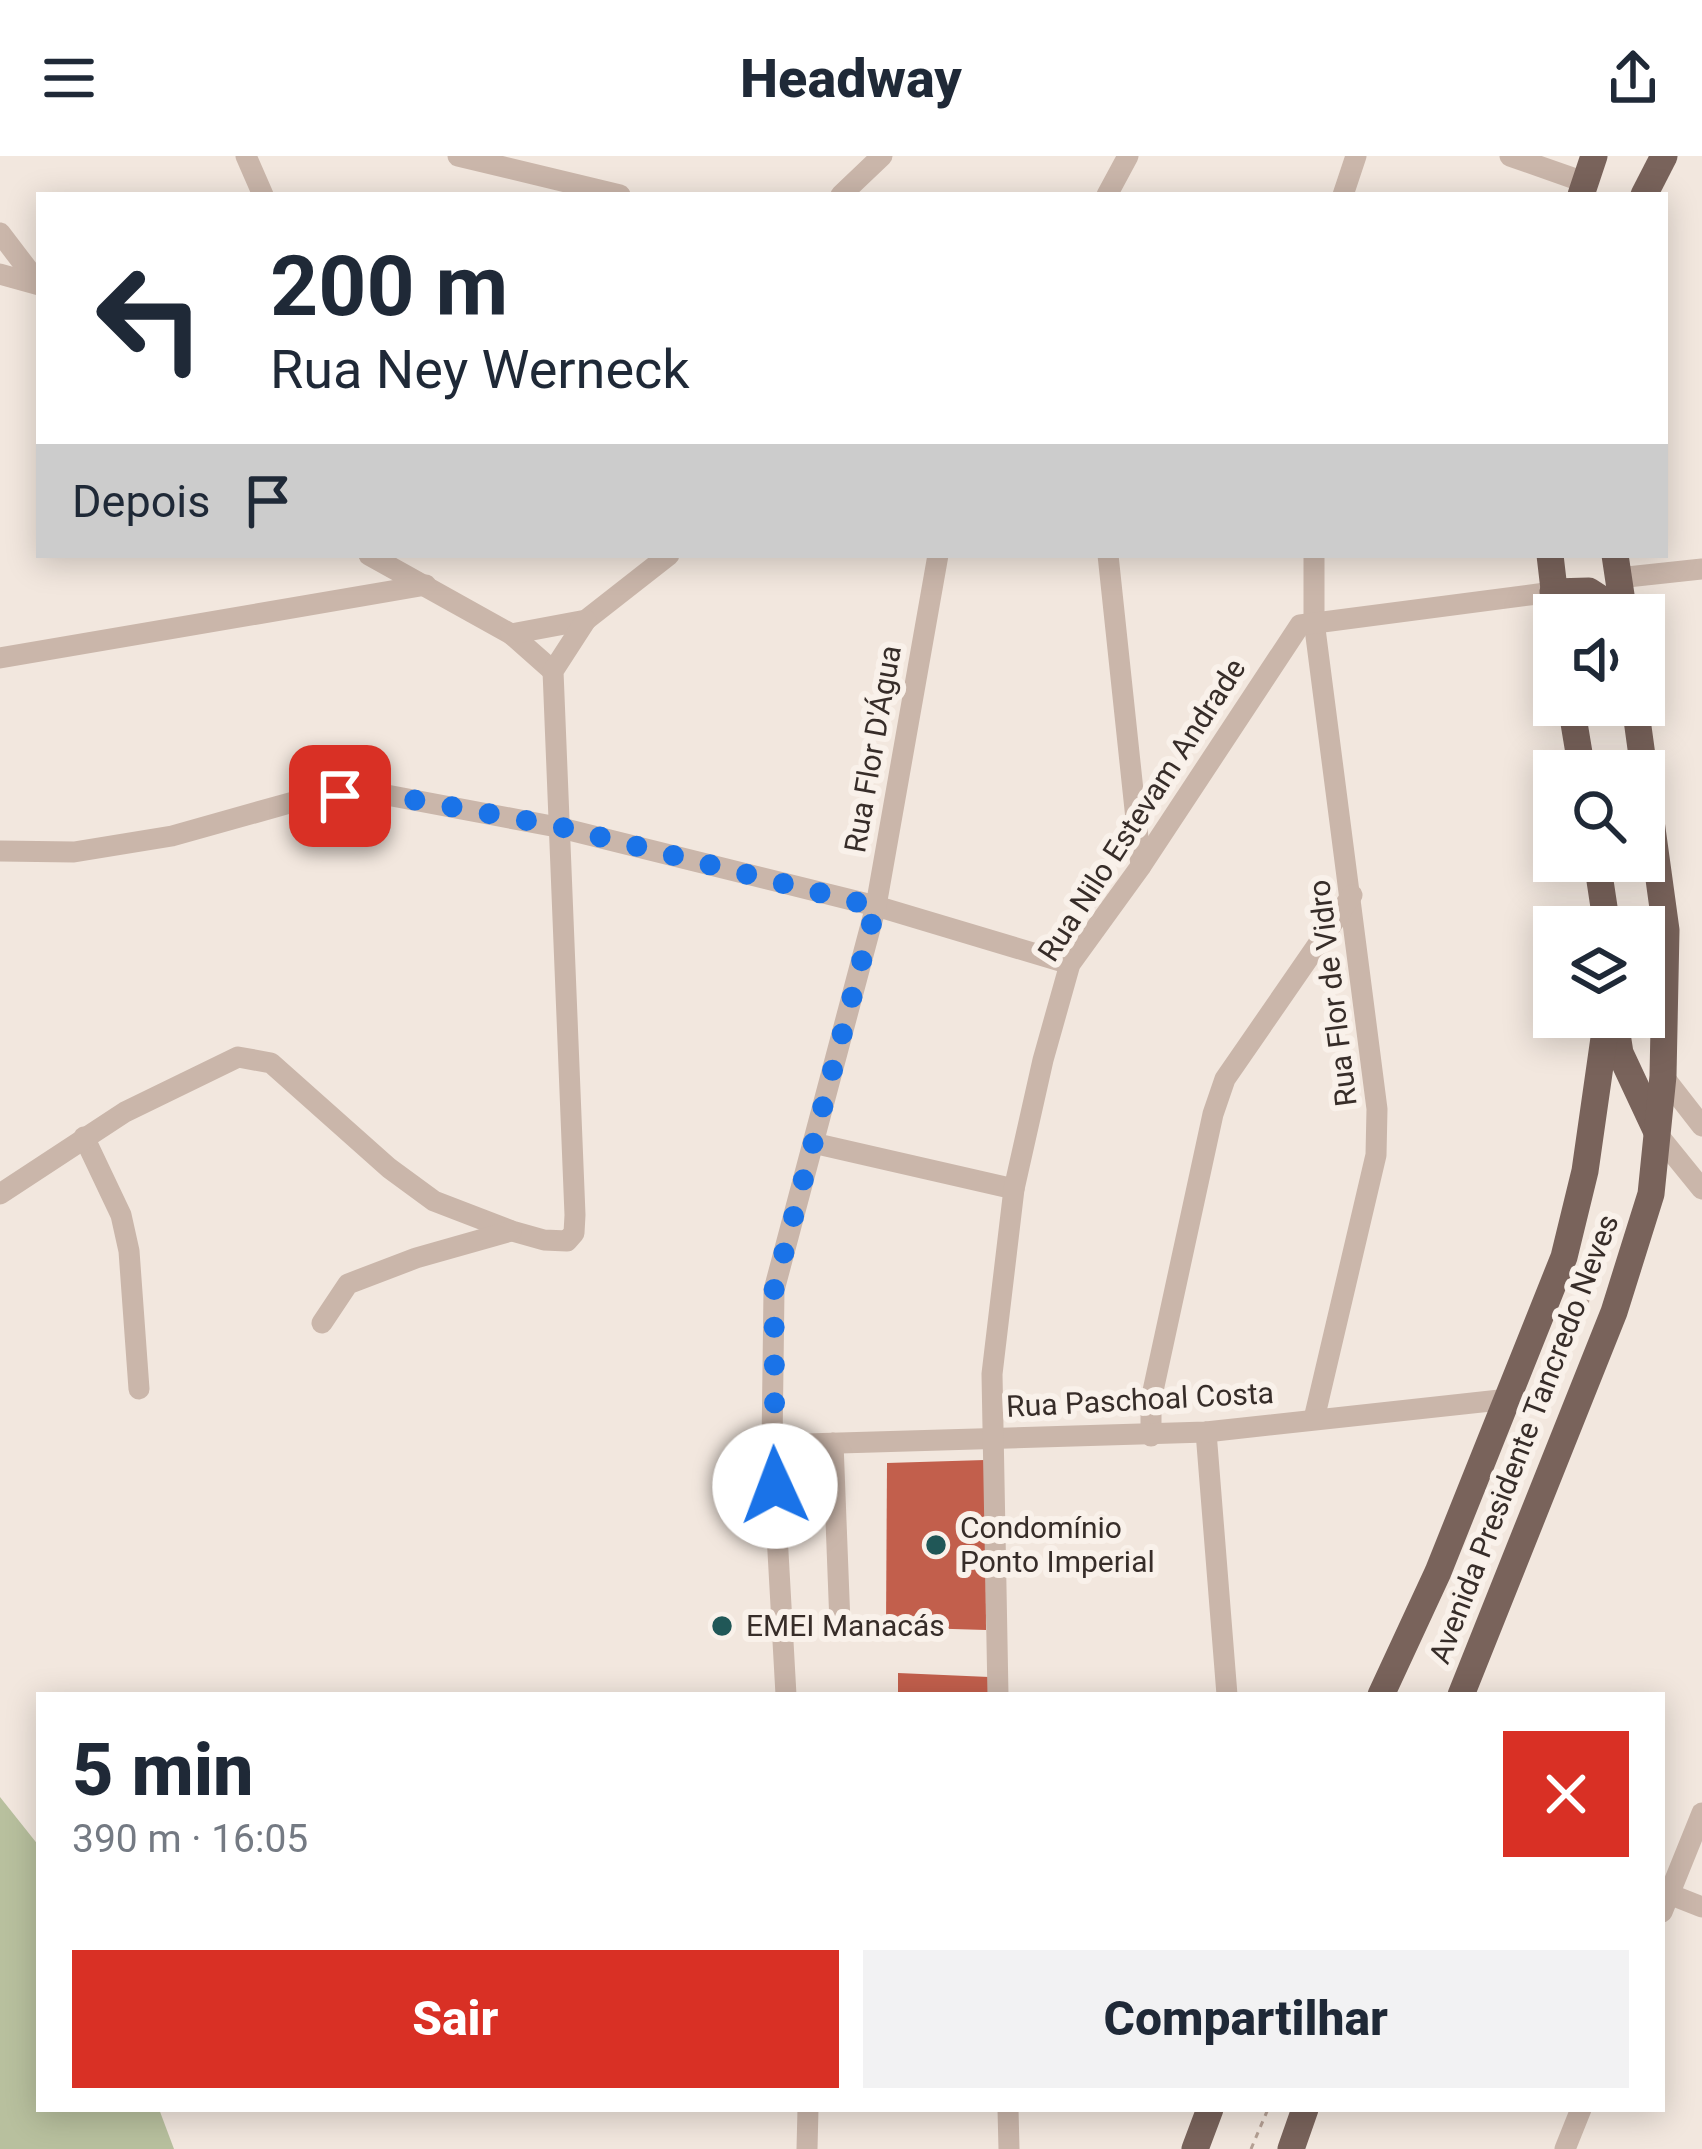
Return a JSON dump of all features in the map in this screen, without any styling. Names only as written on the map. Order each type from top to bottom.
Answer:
[{"type":"main road","points":[[1645,192],[1664,156]]},
{"type":"main road","points":[[1550,558],[1554,594]]},
{"type":"main road","name":"Avenida Presidente Tancredo Neves","points":[[1462,1692],[1614,1312],[1651,1194],[1663,1076],[1666,930],[1638,726]]},
{"type":"main road","name":"Avenida Presidente Tancredo Neves","points":[[1382,1692],[1438,1573],[1564,1257],[1582,1188],[1607,1038]]},
{"type":"main road","points":[[1617,1038],[1658,1135]]},
{"type":"main road","points":[[1195,2149],[1209,2112]]},
{"type":"main road","points":[[1292,2149],[1304,2112]]},
{"type":"street","points":[[246,156],[262,192]]},
{"type":"street","points":[[458,156],[608,192]]},
{"type":"street","points":[[844,192],[882,156]]},
{"type":"street","points":[[1109,192],[1129,156]]},
{"type":"street","points":[[1343,192],[1356,156]]},
{"type":"street","points":[[1510,156],[1586,178]]},
{"type":"street","points":[[0,233],[36,281]]},
{"type":"street","points":[[0,274],[36,284]]},
{"type":"street","points":[[375,558],[511,634],[553,671]]},
{"type":"street","points":[[0,1195],[84,1137],[238,1057],[271,1063],[434,1201],[512,1231],[567,1241],[574,1233],[553,671],[586,620],[665,558]]},
{"type":"street","name":"Rua Flor D'Água","points":[[786,1692],[772,1445],[774,1290],[876,907],[937,558]]},
{"type":"street","points":[[1108,558],[1141,866]]},
{"type":"street","name":"Rua Flor de Vidro","points":[[1314,558],[1314,621],[1377,1109],[1376,1155],[1314,1419]]},
{"type":"street","points":[[1616,566],[1702,569]]},
{"type":"street","points":[[4,653],[426,585]]},
{"type":"street","points":[[1314,621],[1533,606]]},
{"type":"street","points":[[511,634],[586,620]]},
{"type":"street","name":"Rua Nilo Estevam Andrade","points":[[998,1692],[990,1438],[994,1354],[1014,1189],[1042,1060],[1070,964],[1141,866],[1285,643],[1300,625],[1314,621]]},
{"type":"street","points":[[0,851],[74,852],[172,836],[304,799],[376,793],[557,826],[876,907],[1070,964]]},
{"type":"street","points":[[1151,1436],[1151,1400],[1225,1079],[1352,895]]},
{"type":"street","points":[[1663,1076],[1702,1126]]},
{"type":"street","points":[[1658,1135],[1702,1189]]},
{"type":"street","points":[[84,1137],[121,1215],[129,1251],[140,1389]]},
{"type":"street","points":[[813,1143],[1014,1189]]},
{"type":"street","points":[[322,1323],[348,1285],[416,1258],[512,1231]]},
{"type":"street","name":"Rua Paschoal Costa","points":[[772,1445],[1151,1436],[1509,1399]]},
{"type":"street","points":[[1206,1432],[1227,1692]]},
{"type":"street","points":[[833,1443],[840,1624],[848,1629],[879,1628]]},
{"type":"street","points":[[1702,1813],[1666,1903],[1702,1907]]},
{"type":"street","points":[[807,2149],[808,2112]]},
{"type":"street","points":[[1008,2112],[1009,2149]]},
{"type":"street","points":[[1565,2149],[1580,2112]]},
{"type":"path","points":[[1578,1339],[1598,1260],[1622,1210]]},
{"type":"path","points":[[1251,2149],[1267,2112]]},
{"type":"green space","points":[[0,1797],[36,1842],[36,2112],[160,2112],[174,2149],[0,2149]]},
{"type":"building","name":"Condomínio Ponto Imperial","points":[[985,1460],[986,1630],[886,1627],[887,1463]]},
{"type":"building","points":[[898,1673],[989,1677],[989,1692],[898,1692]]},
{"type":"place","name":"Condomínio Ponto Imperial","points":[[936,1545]]},
{"type":"place","name":"EMEI Manacás","points":[[722,1626]]},
{"type":"route","points":[[340,796],[376,793],[557,826],[876,907],[774,1290],[775,1486]]}]
